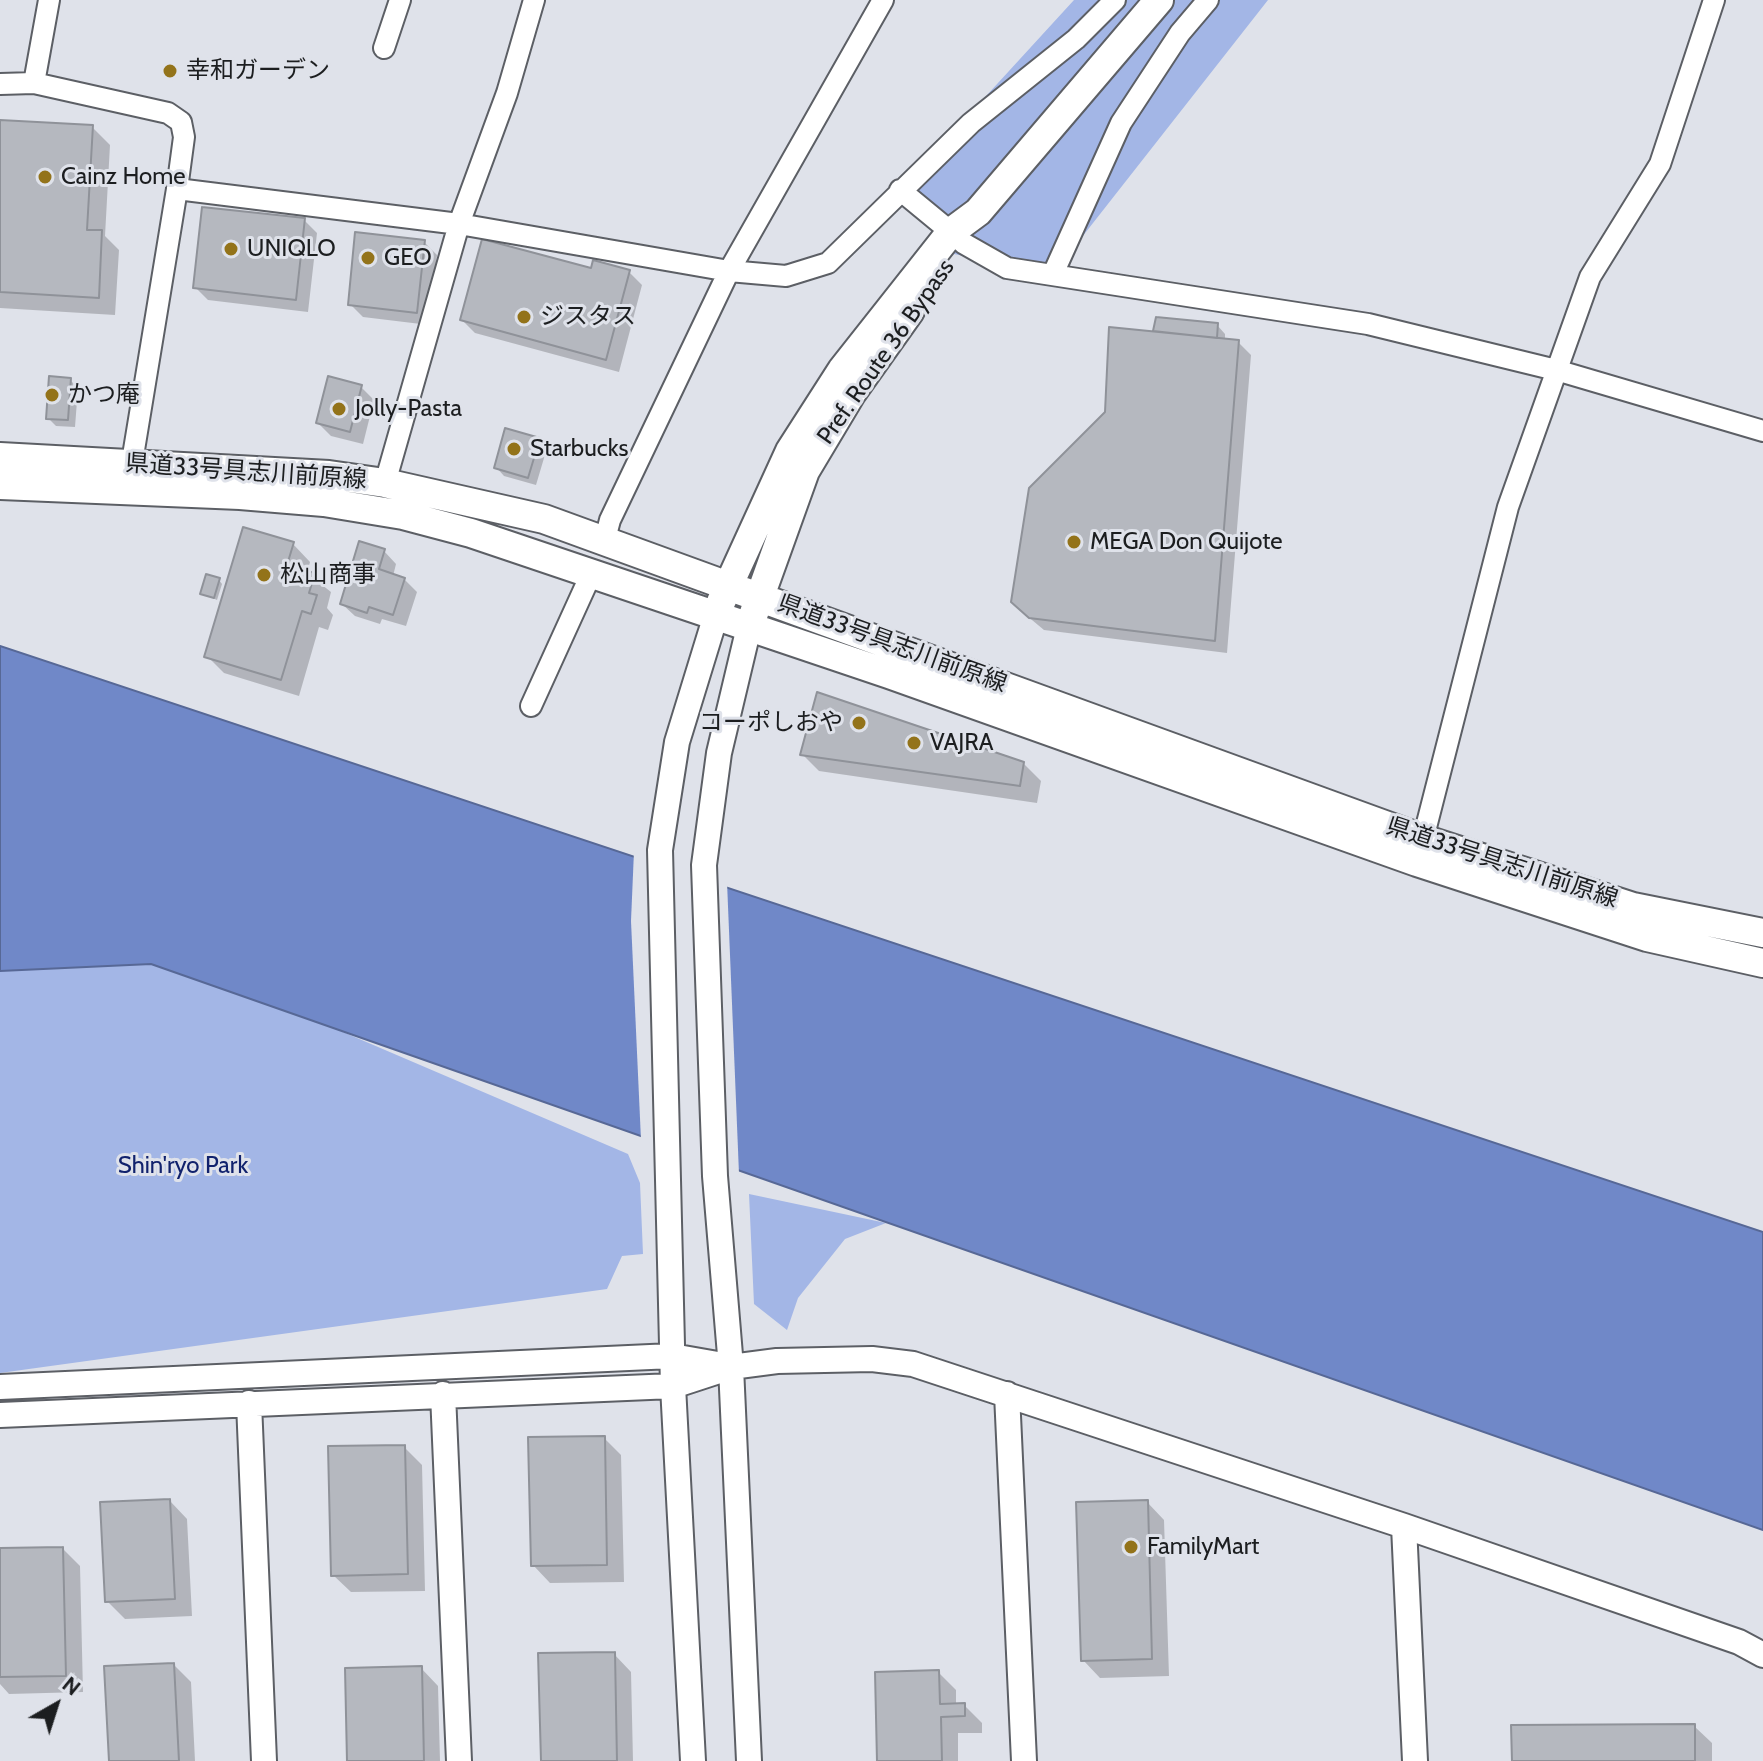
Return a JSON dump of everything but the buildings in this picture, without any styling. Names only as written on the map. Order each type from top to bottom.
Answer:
[{"type":"main road","points":[[716,615],[804,426],[883,315],[965,230],[1159,0]]},
{"type":"main road","name":"Pref. Route 36 Bypass","points":[[749,627],[805,471],[851,394],[965,230]]},
{"type":"main road","name":"県道33号具志川前原線","points":[[0,457],[275,470],[385,483],[513,511],[605,539],[1423,839],[1633,907],[1763,933]]},
{"type":"main road","name":"県道33号具志川前原線","points":[[0,485],[240,495],[324,502],[403,515],[471,533],[716,615],[1417,862],[1647,937],[1763,963]]},
{"type":"main road","points":[[1713,953],[1763,970]]},
{"type":"street","points":[[34,83],[49,0]]},
{"type":"street","points":[[384,48],[400,0]]},
{"type":"street","points":[[385,483],[459,224],[507,93],[534,0]]},
{"type":"street","points":[[605,539],[610,520],[729,271],[883,0]]},
{"type":"street","points":[[177,189],[459,224],[729,271],[786,276],[828,263],[971,123],[1076,39],[1115,0]]},
{"type":"street","points":[[1053,274],[1121,123],[1180,33],[1208,0]]},
{"type":"street","points":[[1423,839],[1508,507],[1590,277],[1660,164],[1714,0]]},
{"type":"street","points":[[0,84],[34,83],[168,113],[181,122],[184,137],[177,189],[132,462]]},
{"type":"street","points":[[900,190],[965,230],[992,263],[1368,324],[1556,370],[1763,431]]},
{"type":"street","points":[[531,706],[592,572]]},
{"type":"street","points":[[693,1761],[673,1386],[670,1162],[660,850],[677,742],[716,615]]},
{"type":"street","points":[[749,627],[719,753],[704,865],[715,1176],[731,1367],[749,1761]]},
{"type":"street","points":[[0,1387],[672,1356],[731,1367]]},
{"type":"street","points":[[0,1415],[673,1386],[731,1367],[777,1361],[872,1359],[913,1364],[1404,1526],[1739,1642],[1763,1655]]},
{"type":"street","points":[[443,1394],[459,1761]]},
{"type":"street","points":[[1007,1394],[1024,1761]]},
{"type":"street","points":[[249,1403],[264,1761]]},
{"type":"street","points":[[1404,1526],[1415,1761]]},
{"type":"green space","points":[[1074,0],[1268,0],[1053,274],[954,254],[900,190]]},
{"type":"green space","name":"Shin'ryo Park","points":[[151,964],[336,1029],[628,1154],[640,1183],[643,1254],[622,1256],[607,1289],[0,1373],[0,971]]},
{"type":"green space","points":[[749,1194],[886,1223],[845,1239],[798,1298],[787,1330],[754,1304]]},
{"type":"shaded area","points":[[0,646],[1763,1232],[1763,1530],[151,964],[0,971]]},
{"type":"pier","points":[[634,851],[727,882],[739,1174],[641,1140],[631,921]]},
{"type":"place","name":"幸和ガーデン","points":[[170,71]]},
{"type":"place","name":"Cainz Home","points":[[45,177]]},
{"type":"place","name":"UNIQLO","points":[[231,249]]},
{"type":"place","name":"GEO","points":[[368,258]]},
{"type":"place","name":"ジスタス","points":[[524,317]]},
{"type":"place","name":"かつ庵","points":[[52,395]]},
{"type":"place","name":"Jolly-Pasta","points":[[339,409]]},
{"type":"place","name":"Starbucks","points":[[514,449]]},
{"type":"place","name":"MEGA Don Quijote","points":[[1074,542]]},
{"type":"place","name":"松山商事","points":[[264,575]]},
{"type":"place","name":"コーポしおや","points":[[859,723]]},
{"type":"place","name":"VAJRA","points":[[914,743]]},
{"type":"place","name":"FamilyMart","points":[[1131,1547]]}]
